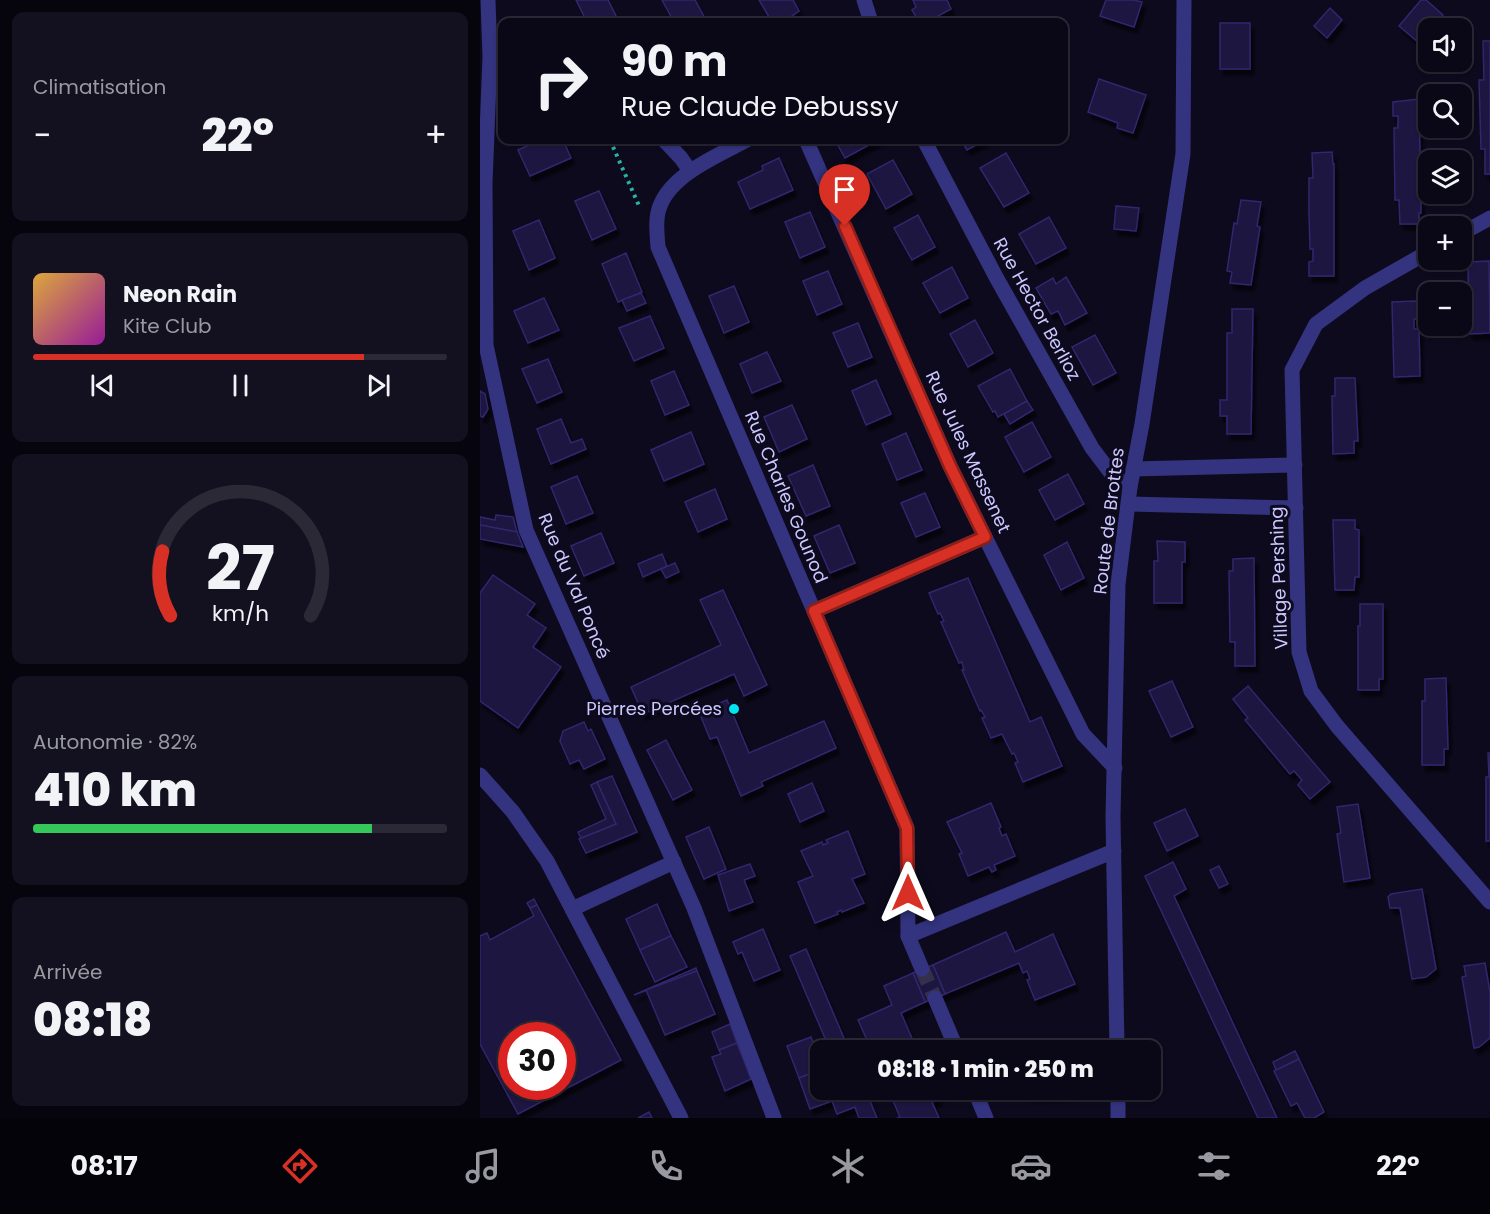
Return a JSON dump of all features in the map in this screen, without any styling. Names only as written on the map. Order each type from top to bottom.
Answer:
[{"type":"street","name":"Rue du Val Poncé","points":[[488,0],[496,58],[485,183],[486,345],[526,530],[694,908],[735,1010],[774,1118]]},
{"type":"street","points":[[864,0],[870,18]]},
{"type":"street","name":"Route de Brottes","points":[[1117,1040],[1114,851],[1118,584],[1130,487],[1183,154],[1184,0]]},
{"type":"street","points":[[668,144],[690,171],[740,144]]},
{"type":"street","name":"Rue Jules Massenet","points":[[808,144],[950,466],[1083,735],[1115,768]]},
{"type":"street","name":"Rue Hector Berlioz","points":[[926,144],[996,277],[1092,448],[1114,477],[1130,487]]},
{"type":"street","name":"Rue Charles Gounod","points":[[690,171],[671,188],[660,206],[657,223],[658,247],[907,828],[908,936],[922,969]]},
{"type":"street","points":[[1472,228],[1490,218]]},
{"type":"street","name":"Village Pershing","points":[[1418,258],[1365,288],[1316,324],[1292,370],[1299,652],[1311,691],[1337,726],[1490,902]]},
{"type":"street","points":[[1133,469],[1294,465]]},
{"type":"street","points":[[1129,504],[1296,508]]},
{"type":"street","points":[[814,611],[985,537]]},
{"type":"street","points":[[480,775],[513,812],[547,861],[681,1118]]},
{"type":"street","points":[[908,936],[1114,851]]},
{"type":"street","points":[[572,909],[674,862]]},
{"type":"street","points":[[935,998],[953,1040]]},
{"type":"street","points":[[979,1100],[986,1118]]},
{"type":"street","points":[[1118,1100],[1118,1118]]},
{"type":"path","points":[[612,144],[642,212]]},
{"type":"building","points":[[576,0],[608,0],[617,18],[585,18]]},
{"type":"building","points":[[662,0],[695,0],[705,18],[672,18]]},
{"type":"building","points":[[759,0],[793,0],[799,11],[792,16],[793,18],[770,18]]},
{"type":"building","points":[[913,0],[947,0],[951,9],[934,18],[917,18],[912,10],[916,7]]},
{"type":"building","points":[[1106,0],[1142,2],[1134,27],[1100,16]]},
{"type":"building","points":[[1421,0],[1426,0],[1443,15],[1440,18],[1418,18],[1418,42],[1399,26]]},
{"type":"building","points":[[1330,8],[1342,20],[1327,38],[1314,26]]},
{"type":"building","points":[[1220,23],[1250,23],[1250,69],[1220,69]]},
{"type":"building","points":[[1483,41],[1490,41],[1490,174],[1485,174],[1485,149],[1481,149],[1479,80],[1484,80]]},
{"type":"building","points":[[1099,79],[1146,95],[1133,133],[1117,128],[1118,123],[1088,112]]},
{"type":"building","points":[[1418,99],[1420,150],[1418,150],[1418,204],[1421,204],[1421,213],[1418,216],[1418,224],[1400,224],[1399,200],[1395,200],[1394,128],[1398,128],[1398,116],[1393,116],[1393,102]]},
{"type":"building","points":[[532,144],[565,144],[571,158],[530,176],[518,150]]},
{"type":"building","points":[[837,144],[871,144],[845,158]]},
{"type":"building","points":[[963,144],[978,144],[967,150]]},
{"type":"building","points":[[1332,152],[1334,164],[1334,276],[1309,276],[1309,262],[1313,261],[1313,249],[1310,249],[1309,213],[1309,178],[1313,178],[1312,153]]},
{"type":"building","points":[[1006,153],[1029,193],[1004,207],[980,168]]},
{"type":"building","points":[[779,158],[793,190],[750,209],[738,182],[763,170],[762,166]]},
{"type":"building","points":[[893,160],[912,194],[886,209],[867,174]]},
{"type":"building","points":[[599,191],[616,229],[592,240],[575,201]]},
{"type":"building","points":[[1241,200],[1261,202],[1257,226],[1260,227],[1251,285],[1230,283],[1232,272],[1227,271],[1234,223],[1237,224]]},
{"type":"building","points":[[1116,206],[1139,208],[1136,231],[1114,229]]},
{"type":"building","points":[[810,212],[825,247],[800,258],[785,222]]},
{"type":"building","points":[[918,215],[935,247],[912,260],[894,228]]},
{"type":"building","points":[[1049,217],[1066,248],[1036,264],[1019,234]]},
{"type":"building","points":[[539,220],[555,258],[529,270],[513,231]]},
{"type":"building","points":[[626,253],[642,292],[618,302],[602,264]]},
{"type":"building","points":[[1489,261],[1490,333],[1472,334],[1472,282],[1468,282],[1468,270],[1472,270],[1472,262]]},
{"type":"building","points":[[952,267],[968,298],[940,313],[923,283]]},
{"type":"building","points":[[828,271],[842,304],[817,315],[803,281]]},
{"type":"building","points":[[1066,277],[1087,313],[1065,325],[1058,311],[1051,314],[1036,288],[1053,278],[1056,284]]},
{"type":"building","points":[[734,286],[749,322],[724,333],[709,296]]},
{"type":"building","points":[[641,293],[646,303],[627,311],[622,300]]},
{"type":"building","points":[[544,298],[559,330],[528,343],[514,311]]},
{"type":"building","points":[[1417,301],[1417,319],[1414,319],[1414,329],[1418,329],[1419,336],[1420,376],[1394,377],[1392,302]]},
{"type":"building","points":[[1232,309],[1253,309],[1251,434],[1227,434],[1227,416],[1220,416],[1220,400],[1227,400],[1227,333],[1232,333]]},
{"type":"building","points":[[650,316],[664,348],[634,361],[619,328]]},
{"type":"building","points":[[975,320],[993,353],[968,367],[950,334]]},
{"type":"building","points":[[858,323],[872,357],[848,367],[833,333]]},
{"type":"building","points":[[1095,335],[1116,373],[1093,385],[1072,347]]},
{"type":"building","points":[[767,352],[781,381],[752,393],[740,364]]},
{"type":"building","points":[[548,359],[562,392],[537,403],[522,369]]},
{"type":"building","points":[[1010,369],[1027,401],[998,417],[978,386]]},
{"type":"building","points":[[674,371],[689,405],[665,415],[651,381]]},
{"type":"building","points":[[1335,378],[1355,378],[1358,441],[1354,441],[1354,453],[1333,454],[1332,396],[1335,396]]},
{"type":"building","points":[[876,380],[891,414],[866,425],[852,391]]},
{"type":"building","points":[[480,391],[485,394],[488,409],[483,417],[480,416]]},
{"type":"building","points":[[1027,401],[1033,410],[1010,424],[1004,414]]},
{"type":"building","points":[[792,405],[807,439],[779,452],[764,417]]},
{"type":"building","points":[[561,419],[571,443],[582,439],[586,449],[551,464],[537,429]]},
{"type":"building","points":[[1032,422],[1051,457],[1024,472],[1005,437]]},
{"type":"building","points":[[691,432],[704,464],[664,481],[651,450]]},
{"type":"building","points":[[906,433],[922,470],[897,480],[882,444]]},
{"type":"building","points":[[813,465],[830,506],[806,516],[788,476]]},
{"type":"building","points":[[1068,474],[1084,504],[1055,520],[1039,490]]},
{"type":"building","points":[[577,476],[593,513],[566,524],[551,487]]},
{"type":"building","points":[[715,489],[727,519],[698,532],[685,502]]},
{"type":"building","points":[[925,493],[940,527],[916,537],[901,503]]},
{"type":"building","points":[[496,515],[513,517],[517,532],[480,525],[480,517],[495,520]]},
{"type":"building","points":[[1333,520],[1355,520],[1355,529],[1359,530],[1359,577],[1355,577],[1354,590],[1335,590]]},
{"type":"building","points":[[480,525],[517,532],[523,547],[480,539]]},
{"type":"building","points":[[839,525],[855,563],[830,573],[814,536]]},
{"type":"building","points":[[601,533],[614,563],[584,576],[571,546]]},
{"type":"building","points":[[1157,541],[1185,542],[1185,562],[1182,562],[1182,603],[1154,603],[1154,561],[1158,561]]},
{"type":"building","points":[[1067,542],[1084,578],[1061,590],[1044,555]]},
{"type":"building","points":[[662,554],[667,566],[643,577],[638,564]]},
{"type":"building","points":[[1254,558],[1255,666],[1235,666],[1235,642],[1230,642],[1229,571],[1233,571],[1233,559]]},
{"type":"building","points":[[675,563],[679,572],[666,578],[661,569]]},
{"type":"building","points":[[493,575],[535,604],[527,615],[546,628],[533,647],[561,667],[518,728],[480,701],[480,593]]},
{"type":"building","points":[[968,578],[1030,722],[1041,717],[1062,766],[1023,782],[1015,763],[1018,762],[1002,734],[991,738],[982,718],[985,717],[980,711],[962,670],[964,670],[962,662],[959,663],[941,622],[944,621],[940,613],[938,614],[929,593]]},
{"type":"building","points":[[723,590],[767,685],[744,696],[734,674],[643,714],[631,687],[721,645],[700,600]]},
{"type":"building","points":[[1360,604],[1383,604],[1383,679],[1379,679],[1379,690],[1358,690]]},
{"type":"building","points":[[1446,678],[1448,749],[1444,749],[1444,765],[1422,765],[1422,701],[1425,701],[1425,679]]},
{"type":"building","points":[[1172,681],[1193,727],[1171,737],[1149,691]]},
{"type":"building","points":[[1248,686],[1330,782],[1310,799],[1298,785],[1302,780],[1294,771],[1290,774],[1245,720],[1248,718],[1233,699]]},
{"type":"building","points":[[727,700],[749,753],[824,721],[836,748],[761,782],[763,786],[741,796],[717,737],[710,739],[699,712]]},
{"type":"building","points":[[584,722],[588,731],[591,729],[605,759],[584,769],[579,760],[570,764],[560,741],[563,731]]},
{"type":"building","points":[[666,740],[692,790],[673,800],[647,750]]},
{"type":"building","points":[[1488,753],[1490,753],[1490,841],[1486,841],[1486,777],[1489,777]]},
{"type":"building","points":[[612,776],[637,832],[586,853],[579,839],[616,824],[597,782]]},
{"type":"building","points":[[597,782],[616,824],[581,838],[578,832],[606,819],[591,785]]},
{"type":"building","points":[[812,783],[824,811],[800,822],[788,794]]},
{"type":"building","points":[[991,803],[1001,827],[999,828],[1002,836],[1006,834],[1015,856],[994,865],[996,870],[992,872],[989,867],[968,876],[959,854],[962,853],[947,822]]},
{"type":"building","points":[[1358,804],[1370,878],[1344,882],[1337,834],[1341,833],[1337,807]]},
{"type":"building","points":[[1185,809],[1198,836],[1167,851],[1154,823]]},
{"type":"building","points":[[709,827],[726,869],[704,879],[686,837]]},
{"type":"building","points":[[848,831],[865,874],[852,879],[864,903],[842,912],[841,910],[837,912],[838,914],[815,923],[798,882],[813,876],[801,851],[822,842],[823,845],[828,843],[826,840]]},
{"type":"building","points":[[1173,862],[1186,889],[1174,896],[1277,1118],[1258,1118],[1145,876]]},
{"type":"building","points":[[750,864],[755,876],[744,880],[753,902],[729,911],[718,875]]},
{"type":"building","points":[[1219,866],[1228,884],[1219,888],[1210,870]]},
{"type":"building","points":[[1422,889],[1436,969],[1426,977],[1412,979],[1400,908],[1390,908],[1388,897],[1391,894]]},
{"type":"building","points":[[534,899],[537,905],[530,908],[527,903]]},
{"type":"building","points":[[657,904],[671,936],[640,950],[626,919]]},
{"type":"building","points":[[537,905],[621,1060],[576,1084],[576,1022],[498,1022],[498,1077],[480,1044],[480,936],[487,933],[490,940],[534,916],[530,908]]},
{"type":"building","points":[[763,929],[780,970],[754,981],[742,952],[738,954],[733,942]]},
{"type":"building","points":[[1006,932],[1015,952],[1053,934],[1075,984],[1035,1000],[1027,980],[1030,979],[1027,971],[1023,973],[1019,963],[945,994],[933,965]]},
{"type":"building","points":[[671,936],[687,967],[655,982],[640,950]]},
{"type":"building","points":[[806,949],[845,1040],[826,1040],[790,956]]},
{"type":"building","points":[[1485,963],[1490,992],[1490,1038],[1479,1047],[1474,1048],[1462,977],[1466,976],[1464,966]]},
{"type":"building","points":[[933,965],[945,994],[925,1002],[913,973]]},
{"type":"building","points":[[696,968],[697,971],[634,995]]},
{"type":"building","points":[[697,971],[715,1014],[665,1035],[646,990]]},
{"type":"building","points":[[913,973],[925,1002],[901,1013],[913,1040],[867,1040],[858,1020],[892,1005],[884,986]]},
{"type":"building","points":[[730,1024],[737,1043],[719,1050],[712,1032]]},
{"type":"building","points":[[811,1037],[810,1074],[799,1078],[787,1046]]},
{"type":"building","points":[[737,1043],[751,1079],[725,1091],[712,1057],[721,1054],[719,1050]]},
{"type":"building","points":[[1295,1051],[1299,1059],[1276,1070],[1273,1062]]},
{"type":"building","points":[[1299,1059],[1324,1112],[1314,1118],[1305,1118],[1297,1103],[1291,1106],[1274,1071]]},
{"type":"building","points":[[810,1074],[810,1100],[870,1100],[877,1118],[859,1118],[855,1107],[837,1114],[832,1101],[810,1109],[799,1078]]},
{"type":"building","points":[[510,1100],[545,1100],[518,1114]]},
{"type":"building","points":[[893,1100],[939,1100],[932,1102],[939,1118],[897,1118],[900,1117]]},
{"type":"building","points":[[649,1112],[652,1118],[638,1118]]},
{"type":"tunnel","points":[[922,969],[935,998]]},
{"type":"place","name":"Pierres Percées","points":[[734,709]]},
{"type":"route","points":[[845,226],[950,466],[985,537],[814,611],[907,828],[908,893]]}]
